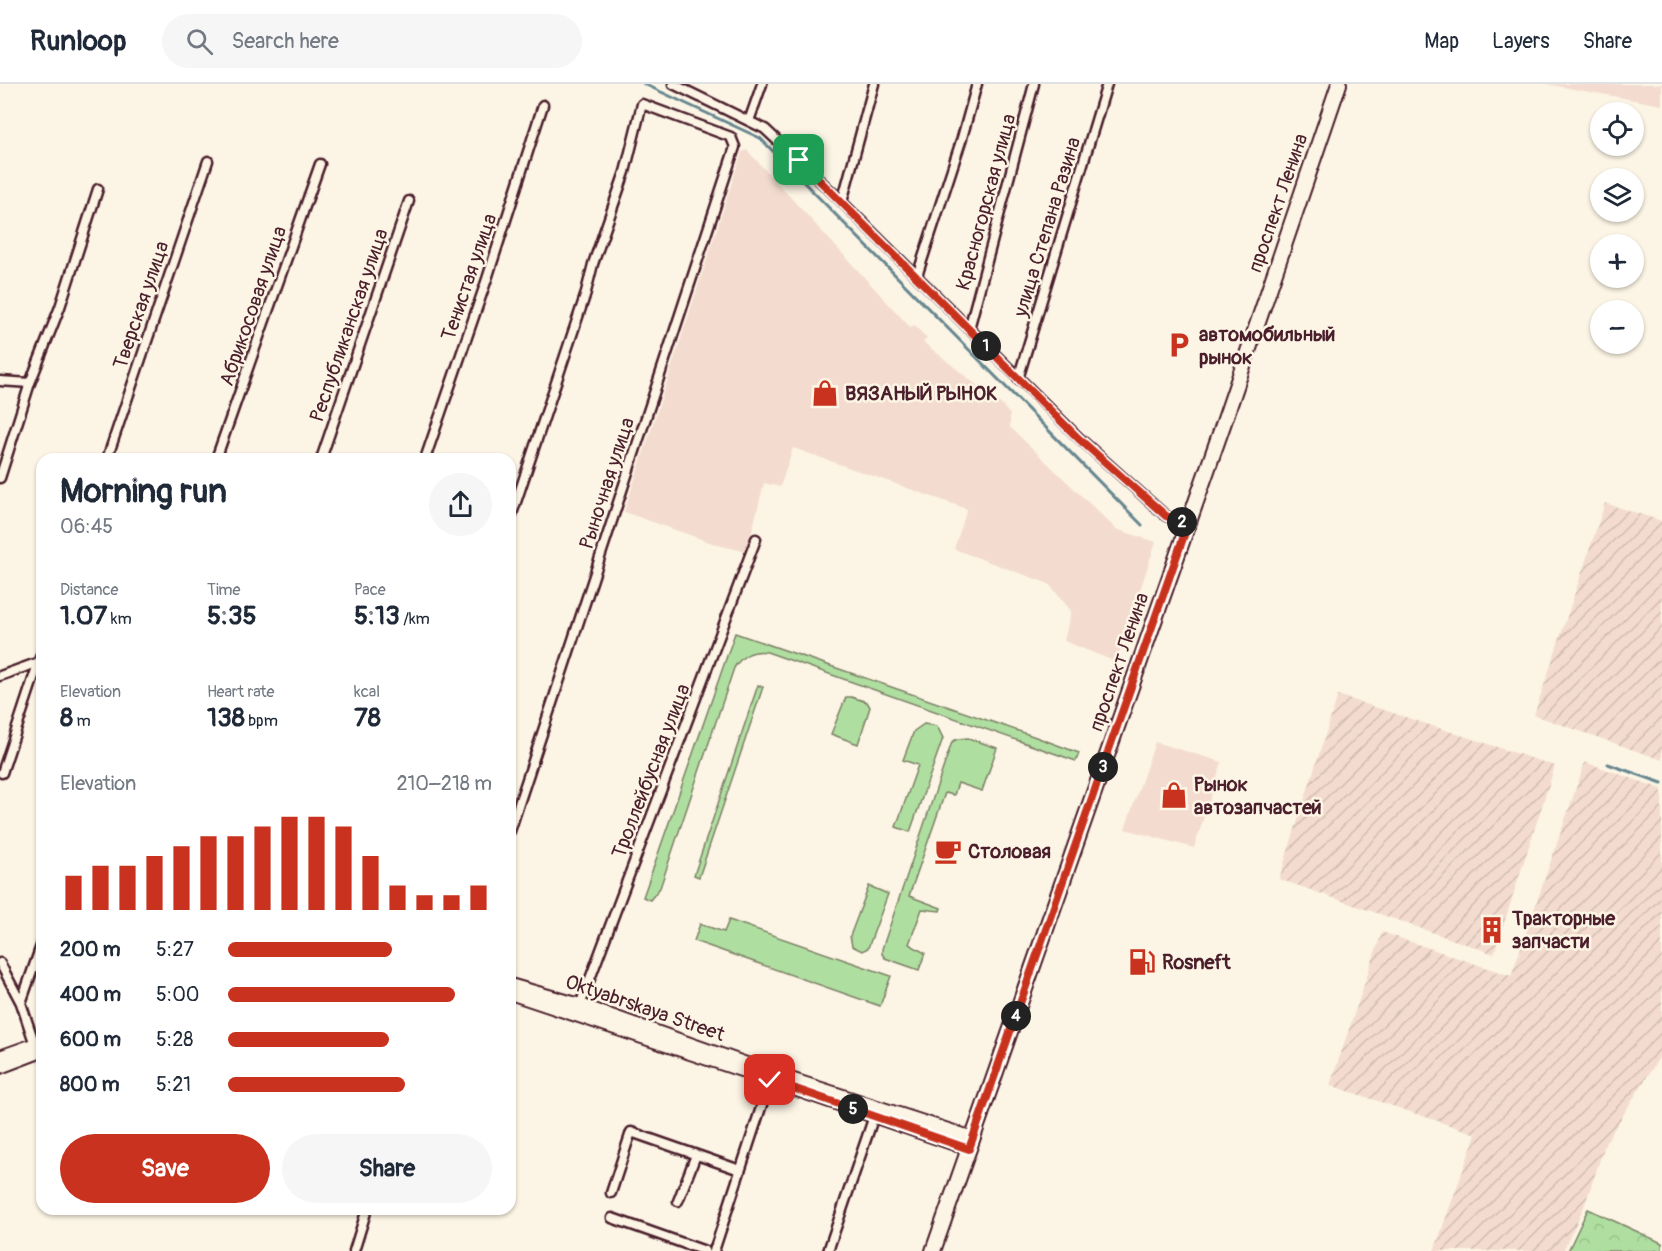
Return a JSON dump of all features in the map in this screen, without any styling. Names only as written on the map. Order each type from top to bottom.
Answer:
[{"type":"main road","name":"проспект Ленина","points":[[933,1251],[1188,524],[1339,84]]},
{"type":"main road","name":"Oktyabrskaya Street","points":[[516,987],[876,1112],[893,1112],[971,1144]]},
{"type":"main road","points":[[516,994],[578,1010],[770,1080],[971,1144]]},
{"type":"main road","points":[[0,1057],[36,1048]]},
{"type":"main road","points":[[0,1067],[36,1049]]},
{"type":"street","points":[[673,84],[765,129],[917,276],[1078,438],[1166,516],[1188,524]]},
{"type":"street","points":[[749,121],[762,84]]},
{"type":"street","points":[[842,202],[874,84]]},
{"type":"street","points":[[917,276],[977,84]]},
{"type":"street","name":"Красногорская улица","points":[[969,329],[1034,84]]},
{"type":"street","name":"улица Степана Разина","points":[[1018,379],[1107,84]]},
{"type":"street","name":"Рыночная улица","points":[[516,502],[625,171],[642,104],[731,137],[735,147],[516,813]]},
{"type":"street","name":"Тенистая улица","points":[[427,453],[487,279],[543,105]]},
{"type":"street","name":"Тверская улица","points":[[109,453],[208,161]]},
{"type":"street","name":"Абрикосовая улица","points":[[218,453],[320,164]]},
{"type":"street","points":[[0,478],[30,383],[60,307],[98,189]]},
{"type":"street","name":"Республиканская улица","points":[[323,453],[409,201]]},
{"type":"street","points":[[0,381],[30,383]]},
{"type":"street","name":"Троллейбусная улица","points":[[578,1010],[756,539]]},
{"type":"street","points":[[0,676],[36,663]]},
{"type":"street","points":[[2,773],[36,671]]},
{"type":"street","points":[[21,1003],[36,960]]},
{"type":"street","points":[[0,963],[21,1003],[36,1040]]},
{"type":"street","points":[[714,1251],[770,1080]]},
{"type":"street","points":[[828,1251],[876,1112]]},
{"type":"street","points":[[611,1192],[631,1132],[740,1170]]},
{"type":"street","points":[[678,1201],[696,1155]]},
{"type":"street","points":[[354,1251],[365,1215]]},
{"type":"street","points":[[612,1218],[705,1251]]},
{"type":"shaded area","points":[[1546,84],[1662,84],[1662,105]]},
{"type":"shaded area","name":"ВЯЗАНЫЙ РЫНОК","points":[[747,150],[911,328],[914,325],[927,338],[923,342],[1003,406],[1010,415],[1010,427],[1116,529],[1156,542],[1116,662],[1064,641],[1071,611],[1049,584],[954,549],[967,509],[793,448],[780,487],[764,483],[747,552],[718,545],[624,512],[742,152]]},
{"type":"shaded area","points":[[1605,503],[1662,521],[1662,760],[1534,715]]},
{"type":"shaded area","points":[[1338,695],[1555,766],[1494,954],[1279,879]]},
{"type":"shaded area","name":"Рынок автозапчастей","points":[[1155,742],[1222,762],[1194,848],[1125,829]]},
{"type":"shaded area","points":[[1585,762],[1662,789],[1662,1053],[1606,1142],[1584,1207],[1563,1251],[1434,1251],[1476,1134],[1330,1085],[1382,932],[1511,976]]},
{"type":"green space","points":[[735,633],[1079,753],[1076,761],[767,652],[752,653],[740,660],[734,668],[660,888],[650,900],[643,897]]},
{"type":"green space","points":[[758,685],[763,687],[699,877],[694,875]]},
{"type":"green space","points":[[846,697],[867,702],[870,707],[858,744],[831,734]]},
{"type":"green space","points":[[924,724],[937,726],[943,738],[910,832],[896,827],[918,765],[903,760],[914,731]]},
{"type":"green space","points":[[968,738],[997,748],[982,791],[958,783],[954,795],[945,793],[909,896],[941,908],[940,911],[922,909],[909,944],[925,953],[919,970],[885,958],[882,949],[952,742]]},
{"type":"green space","points":[[869,886],[888,894],[868,948],[862,951],[852,946],[850,936]]},
{"type":"green space","points":[[729,920],[891,976],[880,1006],[694,941],[700,924],[724,932]]},
{"type":"green space","points":[[1588,1209],[1662,1243],[1662,1251],[1568,1251]]},
{"type":"waterway","points":[[644,84],[760,138],[1142,525]]},
{"type":"waterway","points":[[1608,764],[1662,783]]},
{"type":"place","name":"автомобильный рынок","points":[[1179,345]]},
{"type":"place","name":"ВЯЗАНЫЙ РЫНОК","points":[[825,393]]},
{"type":"place","name":"Рынок автозапчастей","points":[[1174,795]]},
{"type":"place","name":"Столовая","points":[[948,851]]},
{"type":"place","name":"Тракторные запчасти","points":[[1492,930]]},
{"type":"place","name":"Rosneft","points":[[1142,962]]},
{"type":"route","points":[[770,1080],[969,1149],[1188,524],[1166,516],[1078,438],[799,160]]}]
